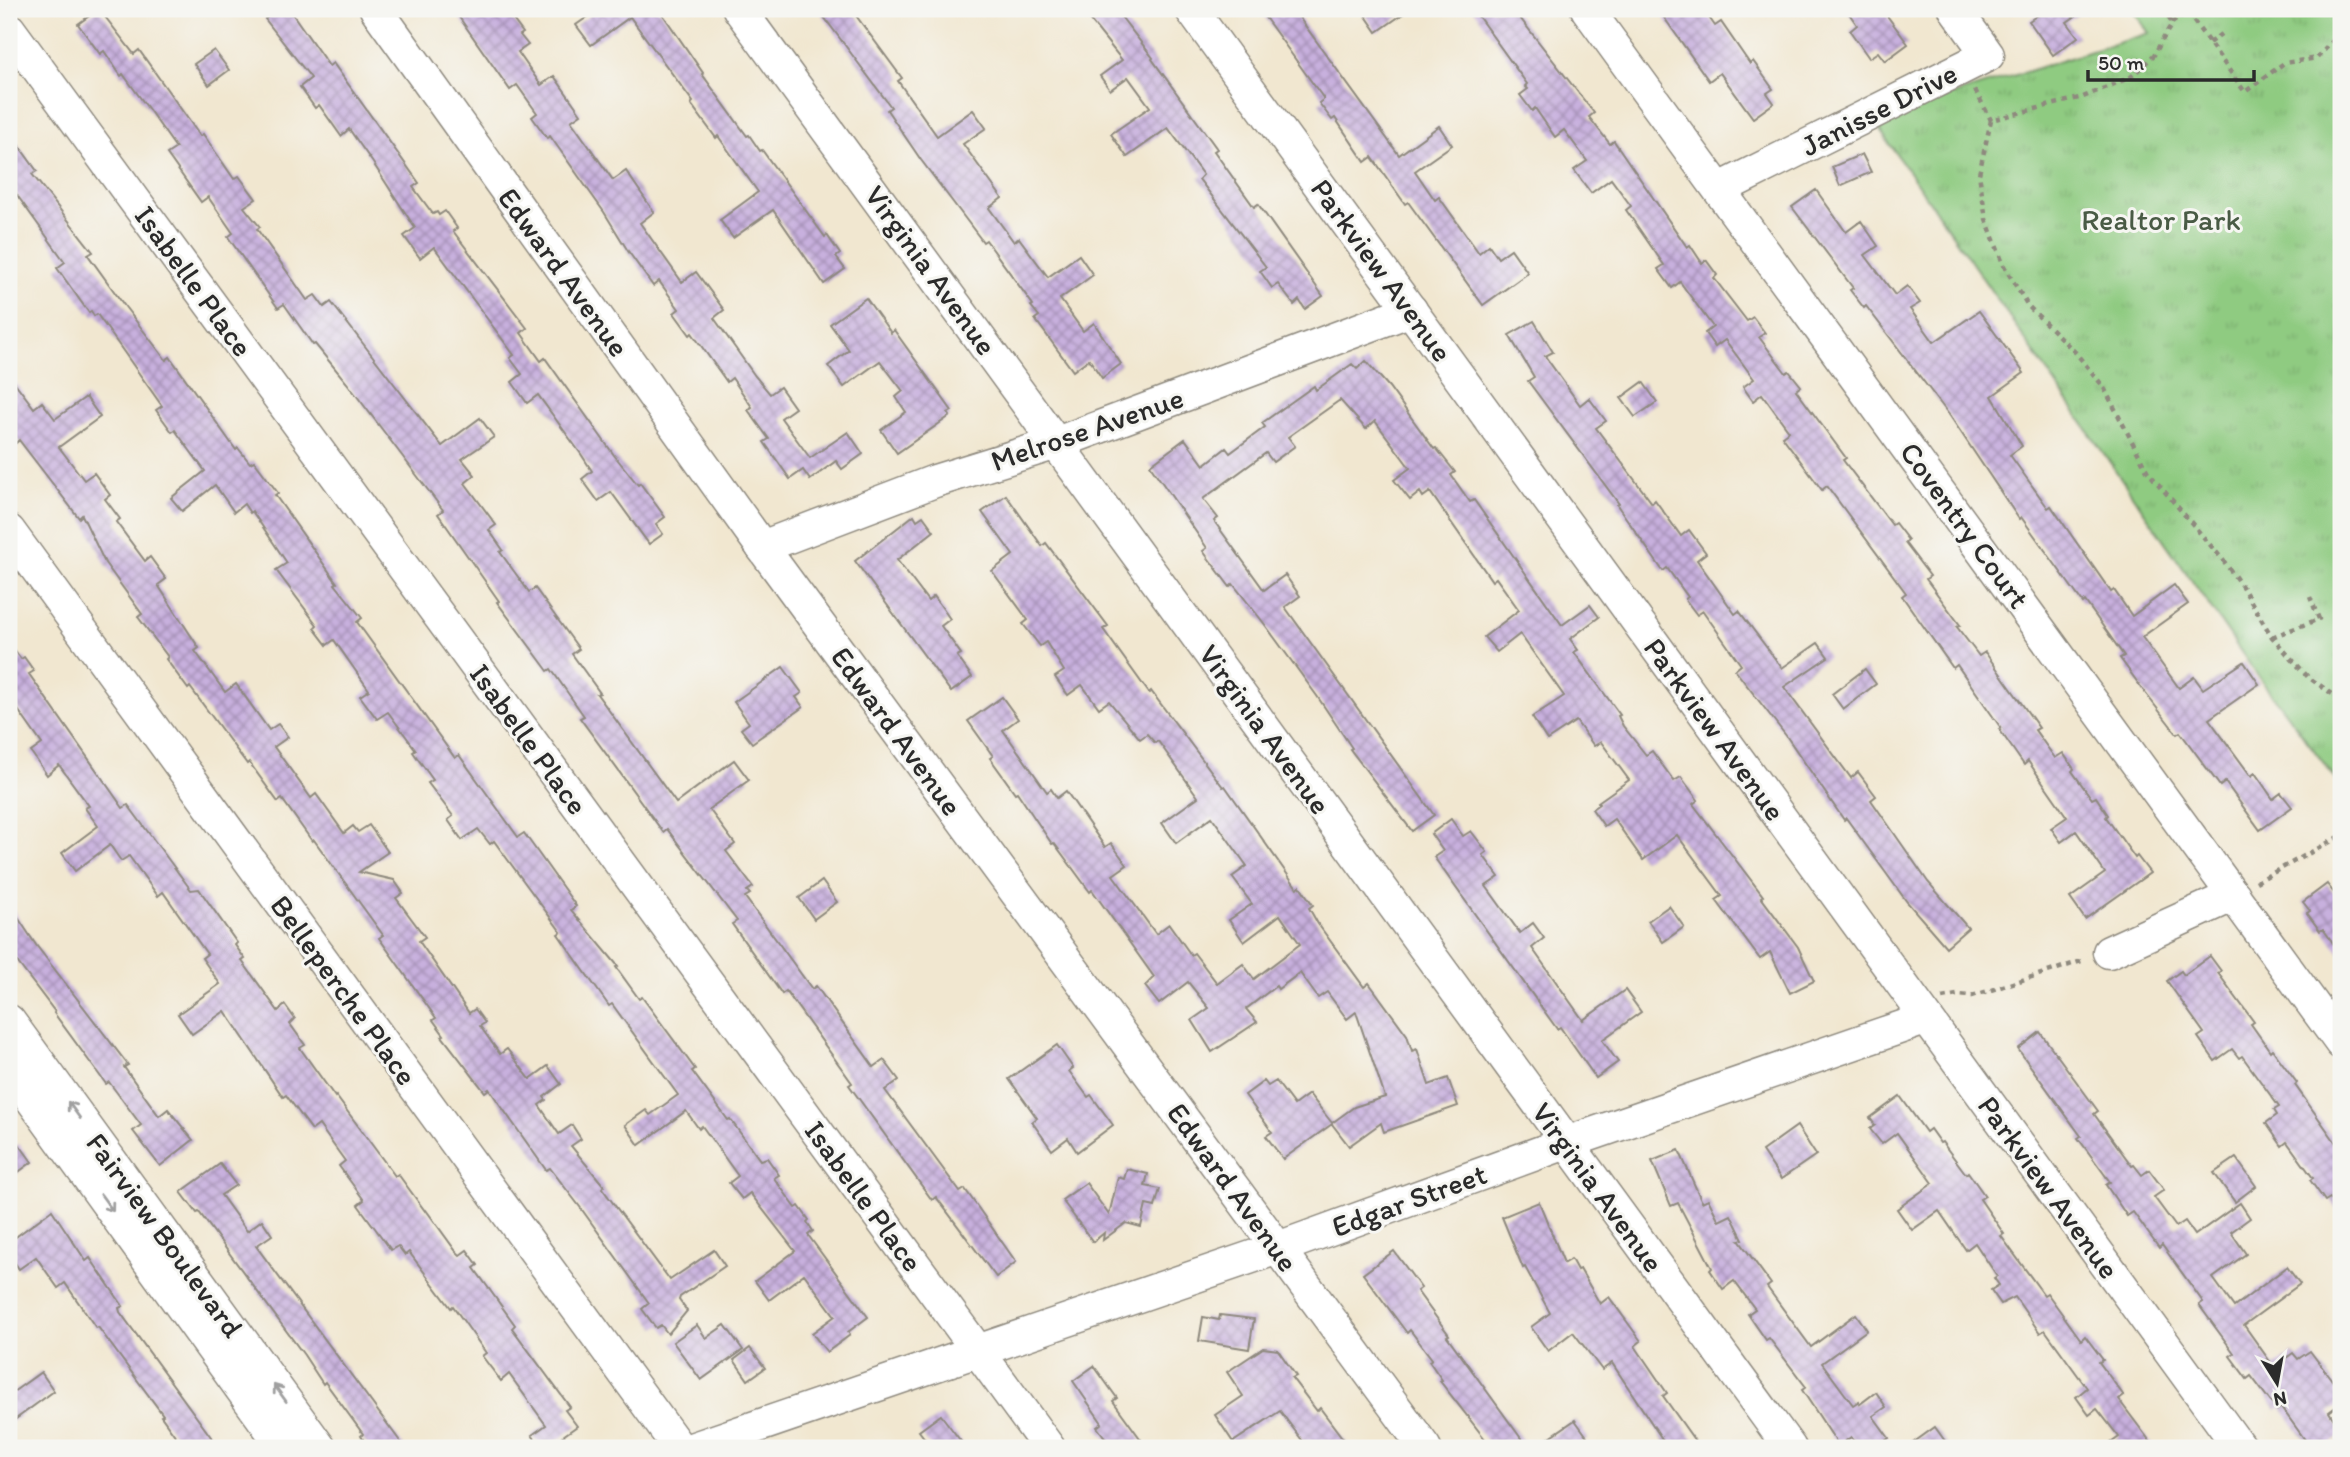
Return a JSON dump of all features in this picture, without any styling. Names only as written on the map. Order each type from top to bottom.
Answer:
[{"type":"street","name":"Edward Avenue","points":[[376,9],[762,547],[1425,1448]]},
{"type":"street","name":"Virginia Avenue","points":[[739,9],[1790,1448]]},
{"type":"street","name":"Parkview Avenue","points":[[1191,9],[1929,1010],[2240,1448]]},
{"type":"street","name":"Coventry Court","points":[[1587,9],[2341,1043]]},
{"type":"street","name":"Janisse Drive","points":[[1720,189],[1988,55],[1955,9]]},
{"type":"street","name":"Isabelle Place","points":[[9,29],[1049,1448]]},
{"type":"street","name":"Melrose Avenue","points":[[762,547],[935,481],[1057,443],[1411,310]]},
{"type":"street","name":"Belleperche Place","points":[[9,531],[680,1448]]},
{"type":"street","points":[[2109,952],[2234,895]]},
{"type":"street","name":"Edgar Street","points":[[694,1448],[1278,1248],[1929,1010]]},
{"type":"street","name":"Fairview Boulevard","points":[[9,1021],[82,1146],[284,1448]]},
{"type":"street","name":"Fairview Boulevard","points":[[9,1068],[82,1146],[320,1448]]},
{"type":"path","points":[[2163,9],[2172,23]]},
{"type":"path","points":[[1992,120],[2083,97],[2131,77],[2154,55],[2172,23],[2187,12],[2245,92],[2284,63],[2317,58],[2341,30],[2327,9]]},
{"type":"path","points":[[2209,43],[2221,34]]},
{"type":"path","points":[[1972,85],[1992,120],[1979,174],[1986,219],[2004,266],[2028,306],[2075,352],[2103,386],[2148,472],[2224,560],[2244,588],[2272,637],[2308,677],[2341,700]]},
{"type":"path","points":[[2272,637],[2319,619],[2310,597]]},
{"type":"path","points":[[2263,878],[2341,836]]},
{"type":"path","points":[[1929,1010],[1956,995],[1972,996],[2109,952]]},
{"type":"green space","name":"Realtor Park","points":[[2132,9],[2341,9],[2341,786],[2255,672],[1873,120],[2149,33]]},
{"type":"building","points":[[99,9],[134,54],[139,50],[200,136],[203,134],[234,179],[239,176],[256,199],[244,207],[307,300],[315,295],[324,307],[331,302],[442,446],[480,418],[494,437],[462,459],[475,475],[465,483],[496,525],[489,530],[503,550],[500,552],[529,592],[535,588],[579,649],[572,654],[600,693],[597,694],[676,803],[734,760],[749,780],[709,809],[735,844],[726,851],[753,887],[747,891],[750,894],[745,897],[812,989],[816,986],[874,1067],[884,1060],[899,1080],[885,1090],[960,1192],[965,1189],[1016,1262],[996,1277],[936,1197],[932,1200],[849,1085],[852,1083],[786,991],[782,994],[732,924],[737,921],[667,829],[663,832],[580,718],[584,716],[551,669],[548,671],[497,602],[499,601],[438,514],[443,510],[284,304],[278,308],[228,237],[233,233],[208,197],[201,202],[167,154],[176,148],[123,74],[121,76],[104,51],[100,54],[78,24]]},
{"type":"building","points":[[279,9],[289,9],[329,66],[333,63],[419,183],[413,187],[433,214],[437,212],[439,215],[445,211],[457,228],[453,231],[527,328],[521,333],[541,361],[545,358],[614,455],[638,485],[640,483],[665,517],[656,524],[663,534],[649,544],[611,492],[598,501],[582,479],[592,471],[581,454],[538,395],[527,403],[512,382],[522,374],[510,358],[514,355],[434,247],[420,258],[404,236],[415,228],[373,163],[349,129],[341,136],[319,105],[315,108],[300,87],[311,78],[265,19]]},
{"type":"building","points":[[470,9],[505,9],[523,33],[520,35],[528,45],[518,52],[541,85],[554,76],[581,114],[571,121],[613,180],[626,171],[654,212],[640,223],[682,282],[696,272],[724,310],[714,318],[755,376],[770,394],[780,387],[795,408],[781,418],[810,458],[848,432],[863,454],[842,469],[836,461],[810,480],[803,470],[790,479],[764,442],[769,439],[748,410],[752,407],[732,378],[727,382],[692,333],[690,335],[674,313],[679,309],[659,281],[653,286],[550,136],[547,138],[532,117],[537,113],[517,85],[510,90],[459,17]]},
{"type":"building","points":[[599,9],[659,9],[747,136],[762,150],[825,237],[827,235],[840,254],[836,257],[845,269],[824,284],[773,210],[733,238],[720,220],[758,192],[691,104],[693,102],[630,17],[591,45],[576,25]]},
{"type":"building","points":[[818,9],[851,9],[902,78],[898,81],[937,136],[973,110],[986,128],[963,144],[1002,198],[989,208],[1014,242],[1019,238],[1048,277],[1079,255],[1093,275],[1060,299],[1083,331],[1094,323],[1121,364],[1102,378],[1089,359],[1073,371],[1035,319],[1039,316],[1031,306],[1033,305],[986,240],[983,242],[921,160],[887,110],[891,107]]},
{"type":"building","points":[[1081,9],[1126,9],[1119,14],[1217,149],[1214,151],[1254,207],[1258,204],[1323,296],[1305,309],[1299,300],[1294,305],[1278,284],[1272,288],[1260,271],[1266,267],[1199,179],[1203,175],[1168,128],[1127,157],[1111,134],[1150,107],[1128,77],[1110,90],[1100,76],[1122,60]]},
{"type":"building","points":[[1259,9],[1293,9],[1399,155],[1439,126],[1452,145],[1415,171],[1435,200],[1439,197],[1479,253],[1489,245],[1498,258],[1511,249],[1528,273],[1483,305],[1372,157],[1365,162],[1335,118],[1332,120],[1319,103],[1324,99]]},
{"type":"building","points":[[1361,9],[1410,9],[1377,32]]},
{"type":"building","points":[[1473,9],[1513,9],[1594,113],[1589,117],[1610,144],[1614,141],[1687,247],[1690,245],[1702,263],[1706,260],[1717,275],[1714,278],[1747,321],[1753,317],[1765,333],[1759,337],[1786,373],[1789,371],[1801,386],[1796,390],[1846,458],[1843,460],[1892,525],[1895,523],[1908,540],[1905,543],[1930,576],[1926,579],[1960,625],[1957,627],[1979,656],[1985,652],[2039,728],[2035,730],[2055,758],[2063,753],[2092,799],[2096,797],[2108,815],[2106,817],[2135,858],[2137,856],[2150,873],[2085,919],[2070,898],[2105,873],[2076,831],[2061,842],[2051,828],[2067,817],[2028,761],[2024,765],[1957,665],[1953,668],[1902,596],[1906,593],[1827,486],[1822,490],[1782,436],[1789,431],[1762,394],[1753,401],[1743,387],[1754,379],[1725,340],[1715,347],[1705,333],[1713,327],[1680,282],[1672,288],[1658,269],[1664,265],[1626,210],[1631,206],[1611,179],[1591,193],[1574,170],[1587,161],[1564,130],[1555,137],[1535,108],[1532,111],[1520,95],[1528,89],[1525,86],[1527,84]]},
{"type":"building","points":[[1658,9],[1703,9],[1715,26],[1721,22],[1750,64],[1753,61],[1773,89],[1767,93],[1774,103],[1753,118],[1720,73],[1709,81]]},
{"type":"building","points":[[1846,9],[1882,9],[1908,44],[1885,61],[1878,52],[1869,58],[1850,31],[1857,25]]},
{"type":"building","points":[[2047,9],[2086,9],[2067,22],[2078,37],[2053,55],[2029,21]]},
{"type":"building","points":[[214,50],[229,70],[209,85],[194,64]]},
{"type":"building","points":[[9,132],[37,171],[32,174],[93,252],[88,255],[126,308],[166,360],[170,357],[236,450],[238,448],[250,463],[254,461],[278,493],[275,495],[337,583],[335,584],[362,618],[357,622],[455,758],[459,755],[518,837],[524,833],[576,906],[571,910],[618,966],[616,967],[639,999],[642,997],[695,1069],[692,1071],[728,1120],[730,1119],[760,1160],[767,1158],[779,1175],[774,1178],[796,1208],[799,1206],[809,1220],[807,1222],[813,1231],[808,1235],[868,1317],[827,1352],[812,1333],[835,1316],[804,1274],[769,1300],[755,1281],[795,1251],[750,1193],[742,1199],[729,1183],[738,1176],[702,1126],[699,1129],[686,1111],[639,1145],[625,1125],[646,1110],[650,1115],[678,1095],[612,1004],[609,1006],[558,934],[561,932],[494,841],[490,844],[478,829],[462,840],[448,820],[453,816],[428,783],[433,780],[413,752],[416,750],[388,712],[377,719],[360,696],[369,690],[334,640],[327,645],[314,628],[317,625],[276,570],[287,563],[252,511],[250,513],[244,504],[234,512],[215,485],[182,511],[171,498],[205,471],[175,430],[172,432],[156,410],[162,406],[97,314],[94,316],[91,311],[89,313],[57,268],[65,262],[9,184]]},
{"type":"building","points":[[1862,154],[1871,172],[1840,186],[1832,167]]},
{"type":"building","points":[[1816,190],[1846,232],[1861,221],[1878,246],[1865,255],[1895,295],[1907,286],[1920,303],[1910,309],[1934,342],[1979,311],[2024,373],[1992,396],[2022,446],[2010,455],[2048,508],[2051,506],[2111,592],[2114,590],[2132,616],[2174,585],[2188,604],[2142,637],[2179,688],[2194,677],[2203,689],[2244,662],[2259,684],[2209,719],[2251,776],[2255,773],[2273,799],[2281,793],[2292,807],[2260,830],[2225,782],[2220,786],[2180,732],[2177,734],[2146,694],[2120,658],[2124,656],[2085,601],[2083,603],[2021,517],[2019,519],[1950,416],[1866,306],[1864,308],[1850,290],[1853,288],[1792,207]]},
{"type":"building","points":[[866,298],[891,333],[894,330],[952,411],[948,413],[950,416],[897,453],[881,430],[906,412],[896,397],[903,391],[880,361],[844,387],[828,366],[849,350],[830,324]]},
{"type":"building","points":[[1534,321],[1553,352],[1545,356],[1580,405],[1589,398],[1606,421],[1596,428],[1652,503],[1655,500],[1681,536],[1689,530],[1706,553],[1697,560],[1735,614],[1739,611],[1782,668],[1818,643],[1828,657],[1784,687],[1851,778],[1858,772],[1876,796],[1871,800],[1928,882],[1968,928],[1946,947],[1907,902],[1846,818],[1844,820],[1787,737],[1735,670],[1741,665],[1703,611],[1697,615],[1667,568],[1663,571],[1617,505],[1619,504],[1528,381],[1534,377],[1509,335]]},
{"type":"building","points":[[1366,361],[1455,472],[1451,475],[1470,502],[1474,500],[1562,625],[1590,605],[1599,617],[1570,639],[1578,650],[1574,652],[1620,715],[1618,716],[1623,726],[1646,755],[1652,751],[1674,781],[1681,777],[1698,800],[1693,804],[1798,947],[1814,981],[1790,993],[1770,952],[1760,959],[1716,900],[1722,896],[1677,835],[1643,860],[1614,819],[1604,826],[1592,809],[1629,780],[1601,742],[1594,746],[1576,721],[1547,740],[1532,717],[1564,696],[1520,634],[1497,652],[1484,637],[1519,610],[1496,578],[1492,581],[1430,492],[1423,497],[1420,492],[1410,500],[1394,480],[1410,468],[1375,421],[1366,429],[1340,400],[1288,437],[1295,446],[1273,462],[1266,453],[1203,499],[1218,518],[1214,521],[1264,590],[1285,575],[1300,596],[1285,607],[1434,815],[1412,831],[1350,749],[1352,748],[1317,696],[1263,622],[1233,584],[1230,587],[1203,551],[1207,548],[1150,465],[1185,439],[1204,465],[1226,448],[1230,453],[1265,427],[1262,423],[1314,386],[1316,390],[1352,364],[1357,369]]},
{"type":"building","points":[[9,375],[34,408],[42,402],[55,419],[86,397],[100,417],[59,447],[84,480],[94,473],[110,495],[105,499],[120,519],[116,522],[145,561],[150,557],[166,579],[158,585],[199,648],[195,651],[225,692],[236,684],[269,730],[278,724],[288,737],[274,747],[311,798],[316,794],[344,833],[353,826],[358,832],[369,825],[388,852],[359,872],[394,880],[403,893],[396,898],[425,937],[419,941],[469,1013],[475,1009],[485,1023],[480,1026],[500,1054],[507,1049],[530,1079],[548,1066],[561,1084],[544,1097],[546,1100],[539,1105],[559,1134],[572,1125],[581,1139],[571,1146],[604,1186],[602,1188],[670,1280],[714,1250],[725,1266],[680,1297],[679,1300],[687,1311],[668,1334],[661,1325],[656,1328],[642,1309],[649,1303],[580,1207],[550,1168],[546,1170],[489,1089],[485,1092],[442,1036],[444,1035],[433,1020],[436,1018],[379,938],[383,935],[314,840],[312,841],[282,799],[278,802],[166,659],[168,657],[138,617],[142,614],[105,563],[82,515],[79,518],[19,440],[16,443],[9,433]]},
{"type":"building","points":[[1643,382],[1657,402],[1635,417],[1621,398]]},
{"type":"building","points":[[1006,495],[1042,546],[1046,543],[1108,626],[1103,629],[1149,693],[1151,691],[1223,787],[1225,786],[1297,888],[1300,886],[1313,905],[1309,908],[1318,924],[1364,987],[1369,983],[1407,1035],[1412,1051],[1417,1049],[1429,1085],[1448,1078],[1458,1106],[1384,1132],[1381,1123],[1349,1146],[1332,1124],[1283,1159],[1266,1136],[1272,1132],[1245,1095],[1264,1081],[1268,1086],[1276,1081],[1294,1105],[1309,1094],[1332,1123],[1354,1107],[1385,1097],[1356,1012],[1347,1019],[1327,992],[1318,998],[1300,973],[1278,989],[1276,986],[1246,1009],[1257,1022],[1212,1052],[1192,1020],[1209,1008],[1188,982],[1159,1004],[1145,986],[1154,977],[1092,890],[1090,892],[1054,843],[1052,844],[990,758],[993,756],[968,721],[1002,697],[1018,719],[1003,730],[1047,792],[1051,789],[1057,798],[1066,791],[1105,847],[1111,843],[1127,865],[1113,875],[1156,934],[1169,924],[1191,955],[1194,953],[1217,983],[1243,964],[1254,979],[1300,944],[1280,915],[1244,942],[1229,920],[1252,904],[1232,877],[1247,866],[1212,817],[1176,843],[1162,823],[1198,797],[1158,741],[1155,743],[1147,734],[1140,739],[1109,701],[1099,708],[1082,685],[1068,695],[1055,677],[1064,671],[1046,642],[1040,646],[1023,624],[1028,620],[992,571],[1013,555],[982,512]]},
{"type":"building","points":[[914,515],[917,520],[923,516],[934,531],[897,560],[928,601],[934,596],[950,619],[941,626],[961,654],[957,656],[972,677],[951,692],[855,561]]},
{"type":"building","points":[[9,642],[34,671],[29,674],[123,808],[128,805],[191,890],[199,889],[237,943],[235,945],[245,959],[242,961],[278,1011],[285,1005],[295,1019],[290,1024],[305,1045],[300,1048],[335,1097],[455,1250],[460,1255],[467,1250],[478,1265],[474,1268],[515,1325],[512,1328],[570,1407],[565,1410],[577,1426],[546,1448],[542,1448],[532,1435],[546,1425],[509,1374],[501,1381],[482,1356],[486,1353],[453,1306],[451,1308],[409,1252],[405,1255],[398,1246],[391,1250],[358,1205],[364,1200],[339,1166],[345,1161],[319,1125],[312,1130],[286,1095],[283,1097],[225,1011],[192,1034],[178,1014],[220,984],[202,958],[207,954],[163,892],[158,896],[129,856],[121,861],[110,845],[75,871],[62,853],[98,826],[85,808],[89,806],[59,765],[47,775],[31,752],[42,744],[9,697]]},
{"type":"building","points":[[783,667],[802,693],[796,697],[803,707],[752,743],[741,729],[749,723],[734,702]]},
{"type":"building","points":[[1865,669],[1876,684],[1843,709],[1832,694]]},
{"type":"building","points":[[1451,819],[1463,836],[1471,831],[1487,852],[1483,855],[1499,877],[1486,886],[1520,933],[1533,923],[1544,938],[1532,948],[1583,1020],[1625,990],[1641,1012],[1602,1040],[1618,1062],[1596,1078],[1560,1027],[1557,1029],[1434,857],[1443,851],[1431,834]]},
{"type":"building","points":[[822,881],[837,902],[814,919],[799,898]]},
{"type":"building","points":[[2327,884],[2341,902],[2341,954],[2323,929],[2320,931],[2307,913],[2310,911],[2303,902]]},
{"type":"building","points":[[9,904],[36,945],[128,1065],[124,1067],[159,1116],[168,1109],[193,1140],[160,1166],[133,1131],[141,1125],[109,1082],[106,1084],[9,951]]},
{"type":"building","points":[[1669,906],[1684,927],[1663,942],[1648,921]]},
{"type":"building","points":[[2210,956],[2221,971],[2218,973],[2254,1022],[2251,1024],[2297,1083],[2295,1085],[2341,1150],[2341,1213],[2330,1198],[2325,1201],[2310,1180],[2313,1178],[2287,1142],[2282,1146],[2266,1123],[2277,1115],[2274,1110],[2279,1107],[2242,1056],[2239,1058],[2232,1049],[2215,1061],[2198,1037],[2204,1033],[2167,981],[2181,971],[2184,975]]},
{"type":"building","points":[[2040,1032],[2098,1111],[2094,1114],[2132,1166],[2142,1175],[2149,1170],[2164,1190],[2154,1197],[2176,1227],[2185,1221],[2195,1235],[2240,1203],[2250,1218],[2231,1232],[2246,1254],[2213,1278],[2234,1307],[2287,1267],[2300,1284],[2244,1325],[2274,1367],[2293,1353],[2298,1359],[2310,1351],[2341,1392],[2341,1403],[2329,1412],[2341,1430],[2341,1436],[2324,1448],[2311,1448],[2281,1407],[2277,1410],[2251,1376],[2247,1379],[2230,1356],[2234,1353],[2199,1305],[2203,1302],[2162,1245],[2159,1248],[2133,1212],[2127,1216],[2106,1185],[2110,1182],[2078,1138],[2081,1136],[2018,1049]]},
{"type":"building","points":[[1057,1045],[1073,1068],[1069,1071],[1113,1125],[1077,1152],[1068,1138],[1052,1150],[1032,1122],[1037,1118],[1009,1079]]},
{"type":"building","points":[[1900,1096],[1926,1132],[1930,1129],[1966,1174],[1968,1172],[1985,1196],[1980,1199],[2004,1234],[2001,1236],[2081,1340],[2085,1336],[2103,1360],[2099,1362],[2124,1396],[2119,1400],[2155,1448],[2104,1448],[2119,1437],[2097,1409],[2089,1415],[2076,1397],[2087,1388],[2045,1330],[2040,1333],[2015,1297],[2001,1304],[1991,1290],[1999,1285],[1994,1278],[1997,1276],[1975,1243],[1966,1250],[1939,1211],[1912,1230],[1897,1209],[1933,1183],[1897,1133],[1882,1144],[1870,1129],[1875,1125],[1870,1118]]},
{"type":"building","points":[[1797,1126],[1816,1155],[1781,1179],[1762,1151]]},
{"type":"building","points":[[19,1144],[32,1162],[9,1179],[9,1151]]},
{"type":"building","points":[[1679,1150],[1702,1202],[1708,1199],[1719,1221],[1731,1215],[1743,1239],[1739,1240],[1771,1284],[1767,1287],[1811,1347],[1856,1314],[1867,1330],[1822,1363],[1853,1405],[1859,1401],[1860,1404],[1876,1392],[1886,1407],[1873,1416],[1889,1438],[1876,1448],[1860,1448],[1851,1437],[1839,1446],[1802,1390],[1806,1387],[1748,1314],[1755,1309],[1734,1281],[1723,1289],[1710,1270],[1712,1268],[1678,1203],[1671,1206],[1652,1161]]},
{"type":"building","points":[[2236,1158],[2256,1186],[2235,1202],[2214,1173]]},
{"type":"building","points":[[220,1164],[236,1185],[221,1195],[247,1231],[262,1220],[272,1235],[256,1246],[405,1448],[369,1448],[361,1436],[363,1434],[325,1382],[323,1384],[199,1212],[197,1213],[181,1192]]},
{"type":"building","points":[[1127,1169],[1148,1174],[1145,1186],[1160,1189],[1155,1207],[1146,1205],[1141,1227],[1126,1223],[1103,1240],[1104,1233],[1093,1242],[1062,1200],[1086,1183],[1109,1215],[1118,1177],[1124,1179]]},
{"type":"building","points":[[1539,1202],[1564,1263],[1571,1259],[1577,1270],[1580,1269],[1600,1304],[1609,1297],[1641,1341],[1635,1346],[1667,1393],[1663,1396],[1700,1448],[1668,1448],[1612,1363],[1602,1370],[1573,1332],[1548,1351],[1531,1327],[1550,1313],[1525,1267],[1523,1268],[1502,1217]]},
{"type":"building","points":[[52,1210],[86,1261],[90,1258],[123,1306],[119,1308],[120,1312],[219,1448],[184,1448],[161,1416],[163,1415],[65,1283],[58,1288],[36,1257],[19,1269],[9,1254],[9,1242]]},
{"type":"building","points":[[1394,1251],[1421,1288],[1417,1291],[1449,1335],[1447,1336],[1528,1448],[1492,1448],[1440,1381],[1442,1380],[1429,1361],[1432,1359],[1410,1330],[1407,1333],[1363,1274]]},
{"type":"building","points":[[1220,1315],[1254,1319],[1249,1349],[1199,1341],[1203,1317],[1219,1320]]},
{"type":"building","points":[[697,1325],[706,1338],[725,1325],[743,1350],[701,1380],[673,1342]]},
{"type":"building","points":[[750,1348],[765,1368],[748,1380],[734,1360]]},
{"type":"building","points":[[1263,1348],[1278,1350],[1296,1376],[1292,1378],[1317,1411],[1320,1408],[1350,1448],[1308,1448],[1280,1411],[1233,1442],[1215,1415],[1243,1396],[1227,1372]]},
{"type":"building","points":[[1094,1366],[1117,1398],[1113,1401],[1142,1441],[1131,1448],[1113,1448],[1097,1427],[1102,1423],[1073,1381]]},
{"type":"building","points":[[41,1372],[54,1391],[9,1424],[9,1395]]},
{"type":"building","points":[[941,1415],[966,1448],[932,1448],[919,1431]]},
{"type":"building","points":[[1575,1420],[1588,1438],[1574,1448],[1534,1448]]},
{"type":"building","points":[[1935,1427],[1950,1448],[1906,1448]]}]
